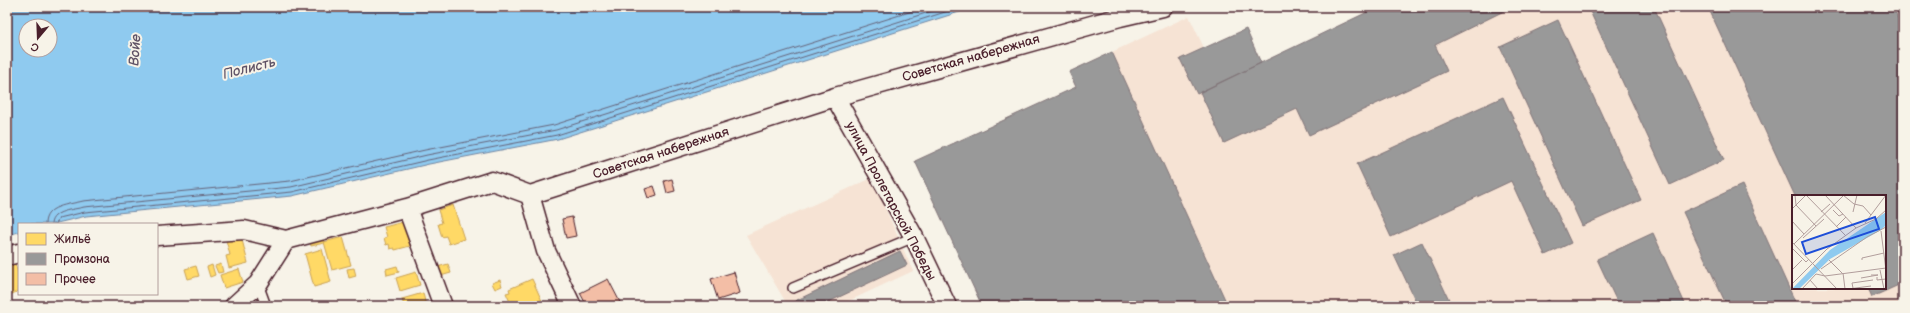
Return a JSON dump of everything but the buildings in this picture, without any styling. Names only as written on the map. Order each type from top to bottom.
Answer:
[{"type":"street","name":"Советская набережная","points":[[530,195],[835,97],[1120,16],[1163,7]]},
{"type":"street","name":"улица Пролетарской Победы","points":[[835,97],[914,236],[947,306]]},
{"type":"street","points":[[158,236],[244,230],[286,240],[407,208],[492,181],[530,195],[546,251],[572,306]]},
{"type":"street","points":[[407,208],[443,306]]},
{"type":"street","points":[[234,306],[258,284],[286,240]]},
{"type":"street","points":[[7,256],[18,253]]},
{"type":"lane","points":[[793,288],[914,236]]},
{"type":"lane","points":[[258,284],[266,306]]},
{"type":"shaded area","points":[[1378,7],[1893,7],[1903,29],[1903,306],[982,306],[915,161],[1076,87],[1069,72],[1189,16],[1204,48],[1246,29],[1261,63]]},
{"type":"shaded area","points":[[872,178],[913,271],[838,306],[788,306],[746,235]]},
{"type":"water","points":[[7,7],[975,7],[558,139],[429,164],[292,196],[86,216],[57,223],[18,223],[18,232],[7,235]]},
{"type":"water label","name":"Войе","points":[[135,50]]},
{"type":"water label","name":"Полисть","points":[[249,68]]}]
